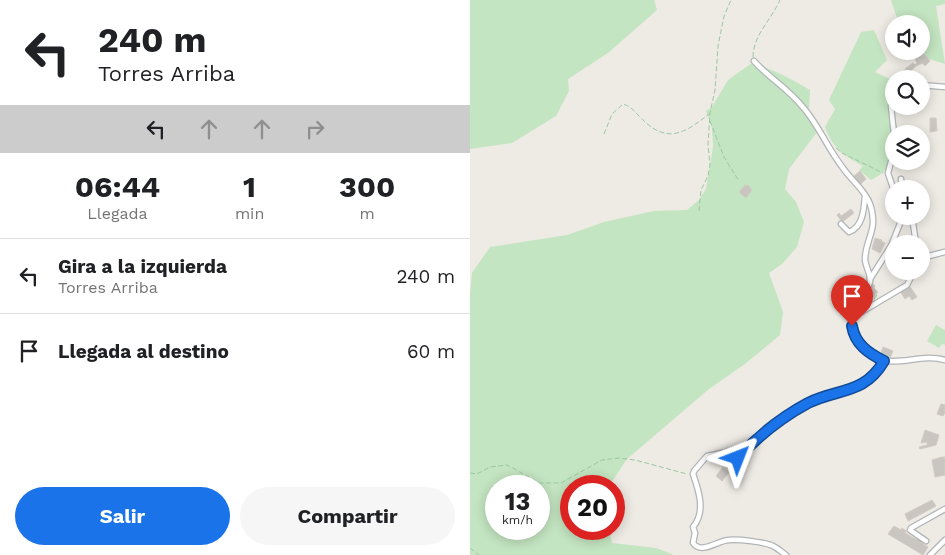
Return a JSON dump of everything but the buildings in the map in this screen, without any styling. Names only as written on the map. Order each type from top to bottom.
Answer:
[{"type":"street","points":[[754,61],[802,106],[838,162],[866,195],[873,219],[872,235],[865,258],[870,279]]},
{"type":"street","points":[[930,86],[945,87]]},
{"type":"street","points":[[889,170],[888,176],[890,180]]},
{"type":"street","points":[[841,224],[849,232],[856,228],[865,210],[866,195]]},
{"type":"street","points":[[899,225],[891,246],[870,279],[868,288],[859,300],[853,318],[853,331],[859,344],[884,361],[894,362],[934,358],[945,360]]},
{"type":"street","points":[[930,256],[945,252]]},
{"type":"street","points":[[853,318],[907,284],[909,280]]},
{"type":"street","points":[[786,555],[770,545],[735,540],[724,540],[705,548],[695,546],[693,543],[695,532],[693,527],[699,519],[700,504],[693,474],[694,471],[707,456],[751,444],[776,424],[809,403],[848,391],[865,383],[876,373],[884,361]]},
{"type":"street","points":[[926,541],[910,530],[911,528],[945,509]]},
{"type":"street","points":[[930,555],[945,540]]},
{"type":"lane","points":[[729,467],[751,444]]},
{"type":"path","points":[[699,212],[701,190],[708,176],[710,165],[708,145],[710,113],[715,90],[720,34],[731,0]]},
{"type":"path","points":[[754,61],[755,47],[759,37],[780,0]]},
{"type":"path","points":[[604,134],[612,114],[622,104],[632,107],[641,118],[656,130],[671,134],[689,130],[710,113]]},
{"type":"path","points":[[710,120],[724,157],[739,181]]},
{"type":"path","points":[[834,146],[842,154],[888,176]]},
{"type":"path","points":[[470,472],[476,474],[490,467],[507,465],[540,483],[561,483],[602,460],[619,458],[693,474]]},
{"type":"path","points":[[470,548],[479,555]]},
{"type":"green space","points":[[470,0],[654,0],[657,10],[608,53],[568,79],[569,91],[556,116],[512,143],[470,149]]},
{"type":"green space","points":[[891,0],[945,0],[945,4],[936,6],[945,64],[930,59],[930,15],[896,15]]},
{"type":"green space","points":[[874,30],[885,55],[885,60],[887,60],[875,72],[885,77],[885,115],[891,115],[891,125],[885,125],[885,170],[871,180],[859,170],[863,166],[839,151],[825,127],[835,109],[829,100],[861,32]]},
{"type":"green space","points":[[752,63],[775,71],[810,90],[809,114],[818,131],[789,169],[785,189],[796,202],[804,222],[797,247],[782,264],[769,273],[783,312],[780,335],[745,364],[709,389],[627,459],[616,475],[560,475],[560,540],[611,540],[612,543],[656,548],[674,555],[470,555],[470,294],[472,273],[490,247],[567,235],[604,222],[654,211],[687,210],[699,200],[706,189],[713,147],[712,128],[706,111],[712,107],[728,80]]},
{"type":"green space","points":[[936,325],[945,330],[945,345],[942,344],[939,348],[927,341]]},
{"type":"route","points":[[738,458],[751,444],[788,415],[816,400],[857,388],[872,378],[884,361],[859,344],[852,326]]}]
